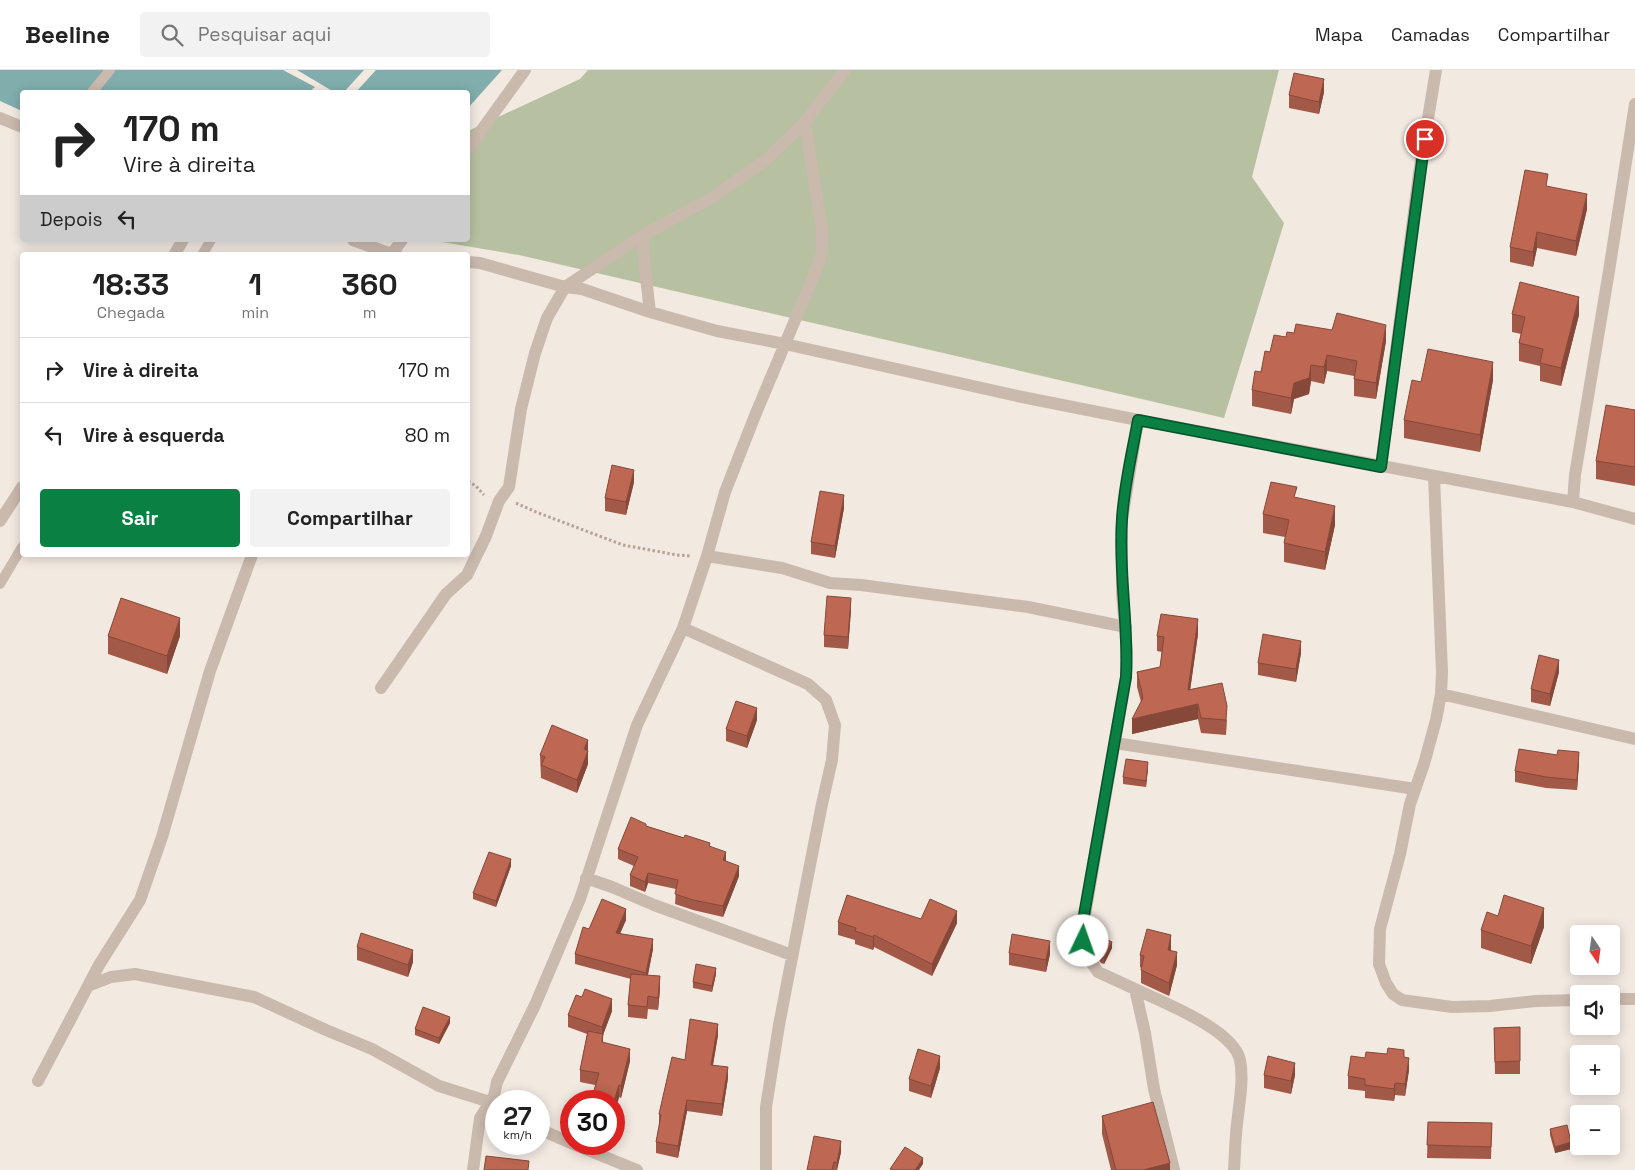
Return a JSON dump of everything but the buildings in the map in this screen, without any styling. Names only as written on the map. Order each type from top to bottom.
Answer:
[{"type":"street","points":[[470,146],[525,70]]},
{"type":"street","points":[[381,688],[446,594],[467,575],[486,536],[499,501],[509,487],[521,409],[535,353],[547,318],[565,287],[644,235],[710,198],[767,159],[805,122],[845,70]]},
{"type":"street","points":[[1381,467],[1419,173],[1436,70]]},
{"type":"street","points":[[1573,502],[1575,475],[1635,104]]},
{"type":"street","points":[[0,118],[20,126]]},
{"type":"street","points":[[495,1090],[497,1082],[535,1005],[580,899],[637,725],[683,628],[707,556],[725,492],[819,263],[822,249],[822,231],[805,122]]},
{"type":"street","points":[[644,235],[644,260],[650,312]]},
{"type":"street","points":[[358,242],[383,252]]},
{"type":"street","points":[[470,262],[480,263],[565,287],[582,289],[650,312],[717,331],[785,344],[1017,396],[1381,467],[1573,502],[1635,519]]},
{"type":"street","points":[[1138,420],[1122,520],[1122,593],[1128,652],[1126,677],[1084,915],[1083,941],[1087,956],[1098,972],[1195,1016],[1231,1043],[1240,1059],[1241,1086],[1234,1170]]},
{"type":"street","points":[[1434,476],[1442,672],[1441,694],[1436,720],[1410,804],[1400,854],[1380,929],[1379,964],[1386,983],[1393,994],[1402,1000],[1452,1007],[1570,1000]]},
{"type":"street","points":[[0,521],[20,490]]},
{"type":"street","points":[[707,556],[782,568],[830,583],[861,584],[1028,607],[1126,627]]},
{"type":"street","points":[[38,1081],[99,965],[140,900],[162,837],[210,671],[251,557]]},
{"type":"street","points":[[683,628],[808,684],[826,700],[835,725],[832,760],[792,955],[766,1107],[766,1170]]},
{"type":"street","points":[[1441,694],[1635,739]]},
{"type":"street","points":[[1115,743],[1415,789]]},
{"type":"street","points":[[586,878],[792,955]]},
{"type":"street","points":[[88,986],[110,977],[135,974],[254,996],[326,1030],[372,1049],[439,1086],[485,1102]]},
{"type":"street","points":[[1135,989],[1154,1089],[1174,1170]]},
{"type":"street","points":[[1620,999],[1635,999]]},
{"type":"street","points":[[474,1170],[480,1118],[485,1113]]},
{"type":"street","points":[[601,1155],[637,1170]]},
{"type":"lane","points":[[94,90],[110,70]]},
{"type":"lane","points":[[0,584],[20,550]]},
{"type":"path","points":[[470,482],[484,495],[499,501],[513,501],[623,546],[677,555],[707,556]]},
{"type":"green space","points":[[588,70],[1279,70],[1252,177],[1284,223],[1224,418],[519,255],[442,242],[470,242],[470,130],[580,79]]},
{"type":"water","points":[[0,70],[283,70],[315,87],[311,90],[20,90],[20,110],[0,101]]},
{"type":"water","points":[[297,70],[364,70],[346,90],[331,90]]},
{"type":"water","points":[[376,70],[502,70],[470,106],[470,90],[358,90]]},
{"type":"route","points":[[1083,941],[1084,915],[1124,698],[1128,652],[1122,593],[1122,520],[1138,420],[1381,467],[1425,139]]}]
